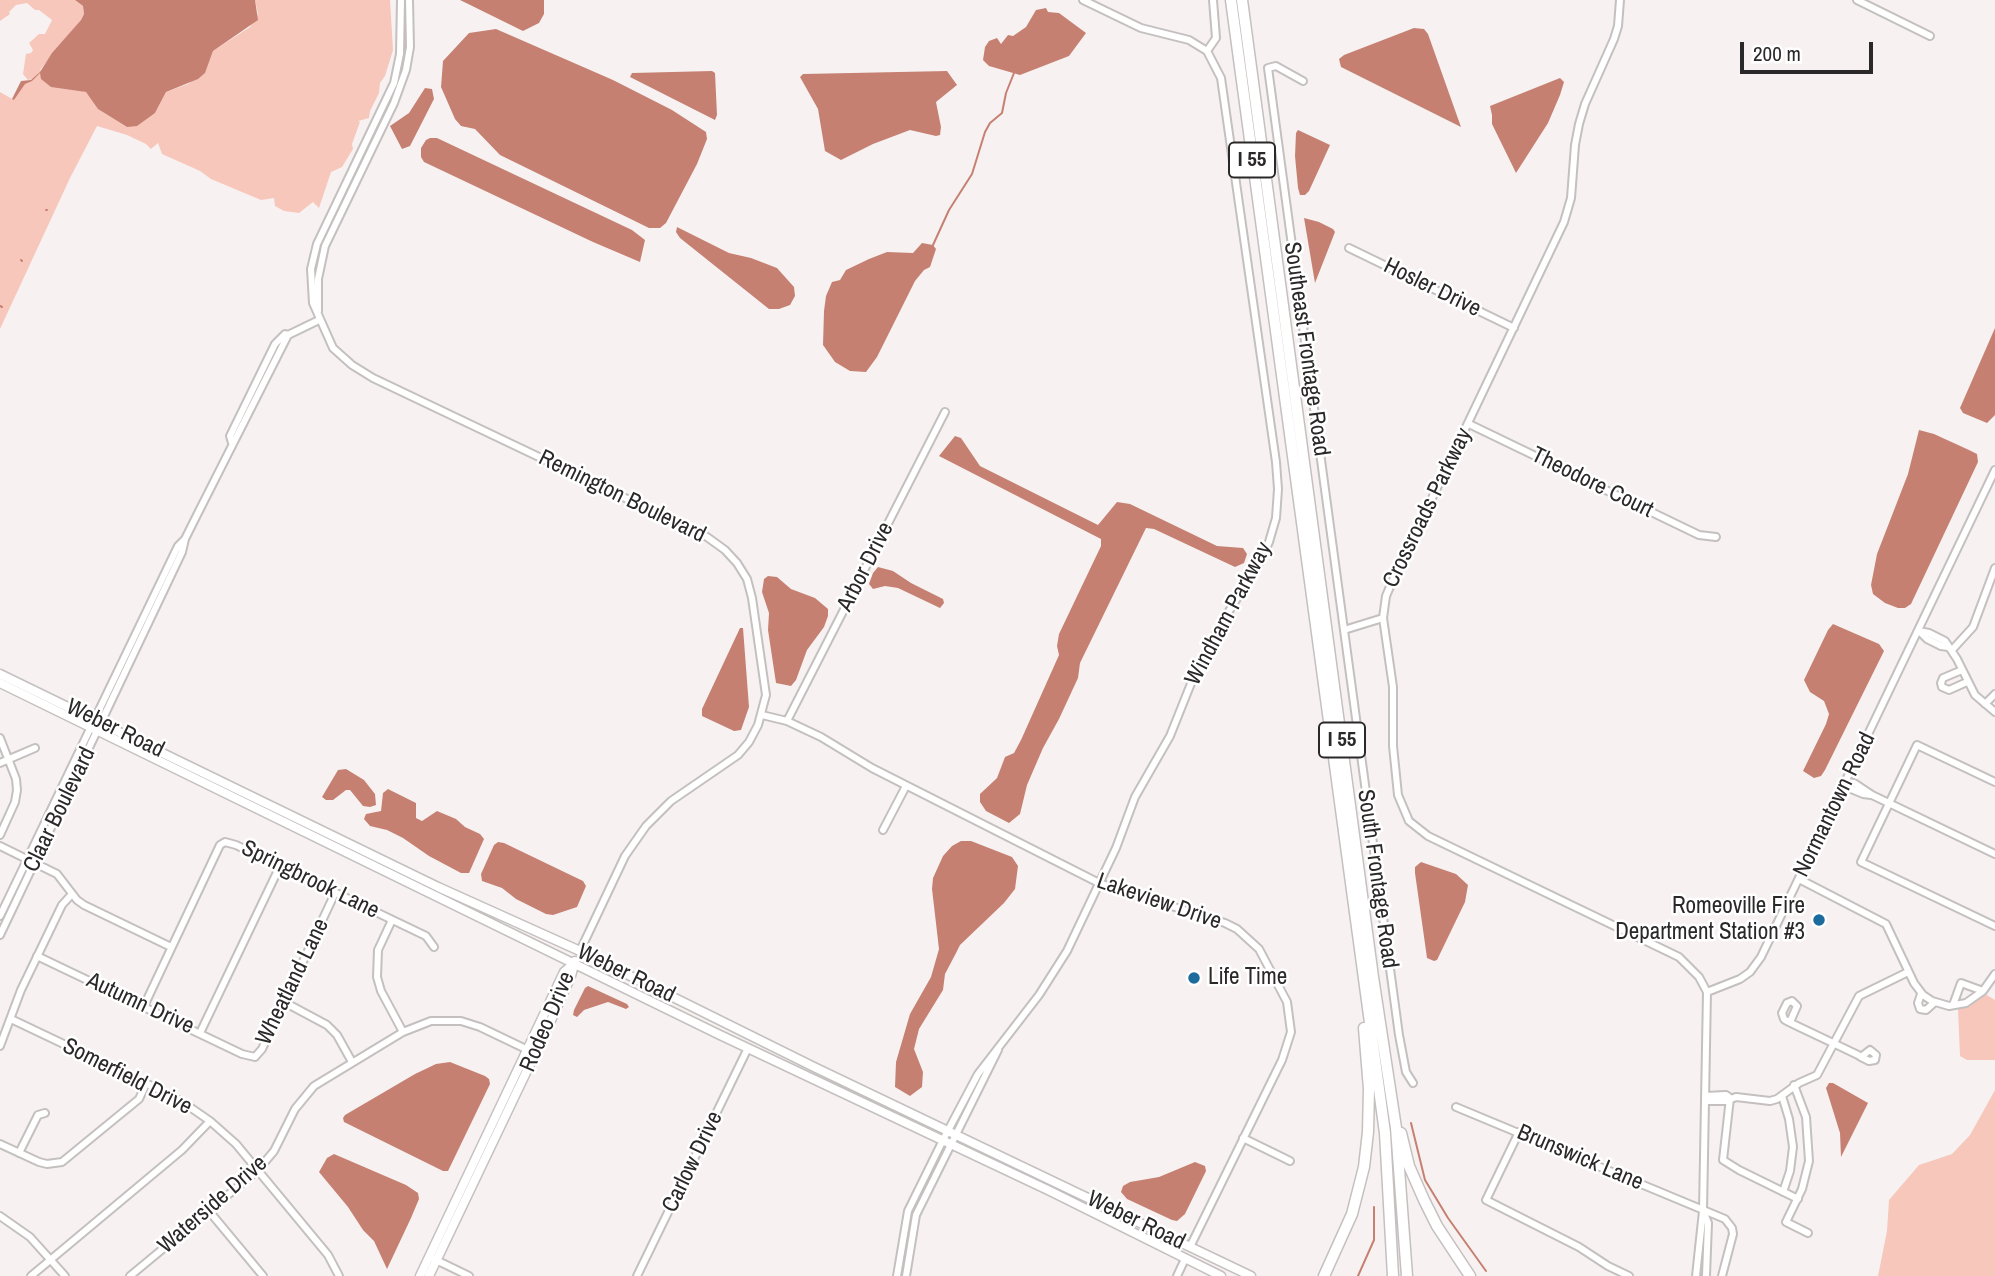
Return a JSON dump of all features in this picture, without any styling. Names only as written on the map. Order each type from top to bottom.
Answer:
[{"type":"highway","name":"I 55","points":[[1231,0],[1385,1133],[1393,1276]]},
{"type":"highway","name":"I 55","points":[[1242,0],[1373,978],[1396,1128],[1407,1276]]},
{"type":"highway","points":[[1373,978],[1395,1106],[1409,1166],[1437,1226],[1470,1276]]},
{"type":"highway","points":[[1323,1274],[1352,1214],[1364,1167],[1368,1132],[1363,1019],[1366,1000]]},
{"type":"main road","name":"Weber Road","points":[[0,674],[574,963],[947,1141],[1221,1276]]},
{"type":"main road","name":"Weber Road","points":[[0,683],[96,724],[580,951],[1251,1276]]},
{"type":"main road","name":"Remington Boulevard","points":[[574,963],[580,951]]},
{"type":"main road","name":"Rodeo Drive","points":[[420,1276],[433,1258],[532,1052],[564,972],[574,963]]},
{"type":"main road","name":"Rodeo Drive","points":[[429,1276],[433,1258]]},
{"type":"street","name":"Remington Boulevard","points":[[401,0],[400,54],[394,83],[317,244],[311,269],[311,291],[319,320],[333,348],[352,365],[373,377],[707,537],[725,550],[747,579],[752,598],[765,679],[762,715],[753,736],[744,749],[671,801],[638,837],[625,856],[580,951]]},
{"type":"street","name":"Remington Boulevard","points":[[319,320],[317,279],[326,246],[394,103],[406,70],[410,47],[409,0]]},
{"type":"street","points":[[1083,0],[1140,28],[1189,40],[1207,51],[1216,38],[1213,0]]},
{"type":"street","name":"Crossroads Parkway","points":[[1620,0],[1614,39],[1579,124],[1571,198],[1564,222],[1386,596],[1383,618],[1393,687],[1392,746],[1398,795],[1409,821],[1428,836],[1679,957],[1699,977],[1707,992]]},
{"type":"street","points":[[1857,0],[1930,36]]},
{"type":"street","name":"Windham Parkway","points":[[952,1132],[1000,1045],[1067,951],[1116,848],[1135,797],[1170,736],[1195,675],[1221,624],[1259,563],[1276,519],[1276,462],[1221,78],[1207,51]]},
{"type":"street","name":"Southeast Frontage Road","points":[[1304,81],[1276,65],[1268,68],[1344,630]]},
{"type":"street","name":"Hosler Drive","points":[[1349,248],[1514,328]]},
{"type":"street","points":[[96,724],[182,552],[185,539],[232,443],[230,436],[272,350],[285,334],[319,320]]},
{"type":"street","name":"Arbor Drive","points":[[787,721],[945,412]]},
{"type":"street","name":"Theodore Court","points":[[1469,424],[1699,535],[1716,537]]},
{"type":"street","name":"Normantown Road","points":[[1707,992],[1751,972],[1761,957],[1995,470]]},
{"type":"street","points":[[1950,648],[1973,627],[1995,568]]},
{"type":"street","points":[[1344,630],[1383,618]]},
{"type":"street","name":"South Frontage Road","points":[[1344,630],[1399,1035],[1406,1072],[1413,1083]]},
{"type":"street","points":[[1919,631],[1945,641],[1968,682],[1995,712]]},
{"type":"street","points":[[1962,670],[1943,678],[1942,687],[1949,690],[1968,682]]},
{"type":"street","points":[[1985,704],[1995,694]]},
{"type":"street","name":"Lakeview Drive","points":[[762,715],[787,721],[837,745],[858,760],[906,786],[1099,883],[1225,923],[1259,949],[1287,1002],[1291,1032],[1282,1060],[1190,1247]]},
{"type":"street","name":"Claar Boulevard","points":[[0,935],[55,802],[96,724]]},
{"type":"street","name":"Claar Boulevard","points":[[0,916],[62,805],[96,724]]},
{"type":"street","points":[[0,738],[16,779],[17,795],[0,835]]},
{"type":"street","points":[[1995,782],[1917,745],[1861,862],[1995,926]]},
{"type":"street","points":[[0,763],[35,748]]},
{"type":"street","points":[[1846,782],[1851,789],[1872,795],[1995,854]]},
{"type":"street","points":[[883,830],[906,786]]},
{"type":"street","points":[[55,802],[62,805]]},
{"type":"street","name":"Springbrook Lane","points":[[172,947],[220,845],[228,841],[426,936],[434,947]]},
{"type":"street","points":[[0,846],[57,874],[84,905],[172,947],[144,1006]]},
{"type":"street","points":[[200,1033],[280,866]]},
{"type":"street","points":[[1799,879],[1886,923],[1908,972],[1922,994],[1935,1002],[1954,1005],[1966,1003],[1983,991],[1995,974]]},
{"type":"street","name":"Wheatland Lane","points":[[242,1054],[256,1058],[335,893]]},
{"type":"street","points":[[0,1046],[37,956],[62,905],[72,894]]},
{"type":"street","points":[[392,920],[379,950],[377,977],[381,990],[404,1032]]},
{"type":"street","name":"Autumn Drive","points":[[37,956],[242,1054]]},
{"type":"street","points":[[1705,1098],[1726,1095],[1730,1098],[1770,1101],[1782,1096],[1794,1085],[1817,1075],[1859,996],[1908,972]]},
{"type":"street","points":[[1954,1005],[1961,983],[1983,991]]},
{"type":"street","points":[[1696,1276],[1703,1210],[1707,992]]},
{"type":"street","points":[[1922,994],[1918,1003],[1922,1010],[1928,1009],[1935,1002]]},
{"type":"street","points":[[284,1002],[327,1025],[337,1035],[352,1062]]},
{"type":"street","name":"Somerfield Drive","points":[[11,1019],[184,1103],[210,1121],[236,1144],[258,1170],[328,1255],[340,1276]]},
{"type":"street","name":"Waterside Drive","points":[[130,1276],[258,1170],[274,1151],[303,1098],[326,1077],[404,1032],[431,1021],[461,1021],[471,1023],[532,1052]]},
{"type":"street","points":[[1790,1022],[1861,1057]]},
{"type":"street","name":"Carlow Drive","points":[[637,1276],[748,1048]]},
{"type":"street","points":[[0,1144],[47,1164],[68,1158],[138,1099],[146,1084]]},
{"type":"street","points":[[1794,1085],[1802,1101],[1809,1146],[1806,1176],[1786,1222],[1808,1233]]},
{"type":"street","points":[[1782,1096],[1793,1147],[1790,1171],[1783,1192]]},
{"type":"street","points":[[1730,1098],[1723,1160],[1798,1199]]},
{"type":"street","name":"Brunswick Lane","points":[[1457,1107],[1725,1220],[1732,1228],[1733,1234],[1722,1276]]},
{"type":"street","points":[[19,1153],[38,1115],[45,1113]]},
{"type":"street","points":[[31,1276],[183,1150],[210,1121]]},
{"type":"street","points":[[897,1276],[908,1211],[952,1132]]},
{"type":"street","points":[[1519,1132],[1486,1200],[1579,1247],[1629,1276]]},
{"type":"street","points":[[1243,1139],[1290,1161]]},
{"type":"street","points":[[906,1276],[916,1215],[947,1141]]},
{"type":"street","points":[[1703,1210],[1708,1223],[1706,1276]]},
{"type":"street","points":[[209,1211],[263,1276]]},
{"type":"street","points":[[0,1216],[30,1237],[65,1276]]},
{"type":"street","points":[[433,1258],[470,1276]]},
{"type":"street","points":[[1177,1276],[1185,1259]]},
{"type":"shaded area","points":[[0,0],[75,0],[83,6],[84,14],[81,20],[40,70],[74,89],[86,92],[103,112],[127,127],[155,113],[166,92],[188,84],[205,72],[213,51],[250,27],[258,14],[255,0],[390,0],[393,50],[369,118],[358,121],[360,122],[352,144],[353,149],[342,167],[331,172],[319,208],[313,202],[299,213],[284,211],[275,206],[274,198],[261,200],[162,154],[158,143],[151,149],[127,135],[97,126],[0,329],[0,92],[14,100],[25,83],[33,79],[28,80],[23,74],[26,54],[33,50],[29,43],[39,34],[45,34],[52,20],[27,3],[16,5],[10,14],[0,21]]},
{"type":"shaded area","points":[[75,0],[255,0],[258,20],[213,51],[205,73],[198,79],[166,92],[155,113],[137,126],[127,127],[98,109],[86,92],[51,87],[41,79],[40,73],[32,81],[25,84],[14,100],[12,99],[21,81],[31,80],[40,72],[52,53],[81,20],[84,14],[83,6]]},
{"type":"shaded area","points":[[460,0],[544,0],[544,14],[539,23],[523,31]]},
{"type":"shaded area","points":[[1046,8],[1048,12],[1059,13],[1086,33],[1069,56],[1020,75],[989,66],[983,60],[989,41],[997,38],[1001,44],[1008,35],[1013,36],[1026,27],[1036,10]]},
{"type":"shaded area","points":[[1414,28],[1424,29],[1428,34],[1461,127],[1341,67],[1339,59],[1344,55]]},
{"type":"shaded area","points":[[496,29],[613,80],[672,110],[706,132],[707,139],[697,164],[666,223],[660,228],[649,228],[500,155],[475,129],[461,126],[455,119],[441,87],[443,61],[469,33]]},
{"type":"shaded area","points":[[947,71],[957,85],[936,102],[940,135],[910,130],[841,160],[825,151],[818,109],[800,77],[803,74]]},
{"type":"shaded area","points":[[632,73],[715,73],[715,120],[630,77]]},
{"type":"shaded area","points":[[1560,78],[1564,82],[1548,123],[1516,173],[1492,124],[1490,106]]},
{"type":"shaded area","points":[[425,88],[432,89],[434,99],[410,146],[402,149],[390,126],[409,113]]},
{"type":"shaded area","points":[[1298,130],[1330,145],[1305,195],[1300,195],[1298,188],[1295,156]]},
{"type":"shaded area","points":[[430,138],[437,138],[632,230],[645,240],[640,262],[424,162],[421,148]]},
{"type":"shaded area","points":[[1304,218],[1319,222],[1335,232],[1315,283]]},
{"type":"shaded area","points":[[677,227],[729,253],[777,268],[794,287],[795,296],[790,305],[769,309],[680,238],[676,232]]},
{"type":"shaded area","points":[[922,243],[933,245],[936,249],[930,267],[915,281],[877,357],[866,372],[850,371],[835,362],[823,345],[826,296],[832,282],[840,280],[846,270],[869,259],[887,252],[913,253]]},
{"type":"shaded area","points":[[1995,328],[1995,415],[1987,423],[1963,413],[1960,408]]},
{"type":"shaded area","points":[[1919,430],[1977,454],[1978,462],[1911,604],[1898,608],[1873,594],[1871,585],[1877,554],[1908,474]]},
{"type":"shaded area","points":[[955,436],[961,438],[980,466],[1098,525],[1117,502],[1130,504],[1217,546],[1243,548],[1247,554],[1244,563],[1235,567],[1154,529],[1146,528],[1080,663],[1078,678],[1027,785],[1020,814],[1009,823],[986,811],[980,802],[980,794],[997,778],[1005,757],[1014,753],[1021,740],[1059,655],[1059,634],[1101,546],[1101,539],[939,456]]},
{"type":"shaded area","points":[[878,567],[893,571],[943,599],[944,603],[940,608],[898,588],[885,586],[873,589],[869,584]]},
{"type":"shaded area","points":[[768,576],[777,577],[791,589],[815,598],[828,609],[824,627],[807,650],[796,680],[791,686],[776,683],[768,630],[769,613],[762,592],[764,579]]},
{"type":"shaded area","points":[[1833,624],[1879,644],[1884,651],[1825,770],[1821,776],[1814,778],[1803,771],[1829,714],[1824,701],[1810,692],[1804,680]]},
{"type":"shaded area","points":[[740,628],[743,628],[749,707],[741,730],[734,731],[702,716],[702,709]]},
{"type":"shaded area","points":[[346,769],[364,780],[375,794],[376,805],[363,806],[350,790],[333,800],[322,797],[338,770]]},
{"type":"shaded area","points":[[388,789],[416,803],[416,818],[422,821],[437,811],[480,834],[484,839],[469,873],[461,873],[387,830],[370,826],[364,819],[366,814],[381,811],[383,793]]},
{"type":"shaded area","points":[[961,841],[971,841],[1012,857],[1018,866],[1015,889],[960,945],[945,974],[943,990],[919,1029],[914,1049],[923,1072],[922,1087],[910,1096],[895,1087],[896,1062],[910,1014],[931,977],[939,949],[933,878],[943,856]]},
{"type":"shaded area","points":[[498,842],[583,881],[586,886],[577,907],[553,915],[546,914],[516,899],[502,888],[482,881],[481,874],[494,845]]},
{"type":"shaded area","points":[[1421,862],[1456,874],[1468,885],[1465,902],[1437,960],[1434,961],[1427,958],[1415,873],[1415,867]]},
{"type":"shaded area","points":[[588,986],[629,1007],[626,1009],[608,1002],[584,1010],[577,1017],[573,1015]]},
{"type":"shaded area","points":[[1985,994],[1995,1000],[1995,1060],[1967,1060],[1960,1056],[1958,1009]]},
{"type":"shaded area","points":[[450,1062],[485,1076],[490,1084],[448,1171],[443,1171],[344,1122],[345,1115],[415,1074],[436,1064]]},
{"type":"shaded area","points":[[1829,1083],[1868,1103],[1841,1157],[1840,1133],[1826,1088]]},
{"type":"shaded area","points":[[1995,1090],[1995,1276],[1878,1276],[1887,1231],[1889,1200],[1919,1165],[1952,1154],[1970,1135]]},
{"type":"shaded area","points":[[334,1154],[406,1185],[418,1193],[419,1199],[387,1269],[374,1241],[319,1172],[327,1158]]},
{"type":"shaded area","points":[[1195,1162],[1205,1166],[1206,1171],[1185,1214],[1177,1221],[1127,1199],[1121,1192],[1123,1186],[1130,1182],[1159,1177]]},
{"type":"waterway","points":[[933,245],[949,210],[972,174],[985,132],[990,123],[1002,113],[1014,73]]},
{"type":"waterway","points":[[1411,1123],[1425,1180],[1486,1271]]},
{"type":"waterway","points":[[1358,1276],[1374,1240],[1374,1207]]},
{"type":"place","name":"Romeoville Fire Department Station #3","points":[[1819,920]]},
{"type":"place","name":"Life Time","points":[[1194,978]]}]
